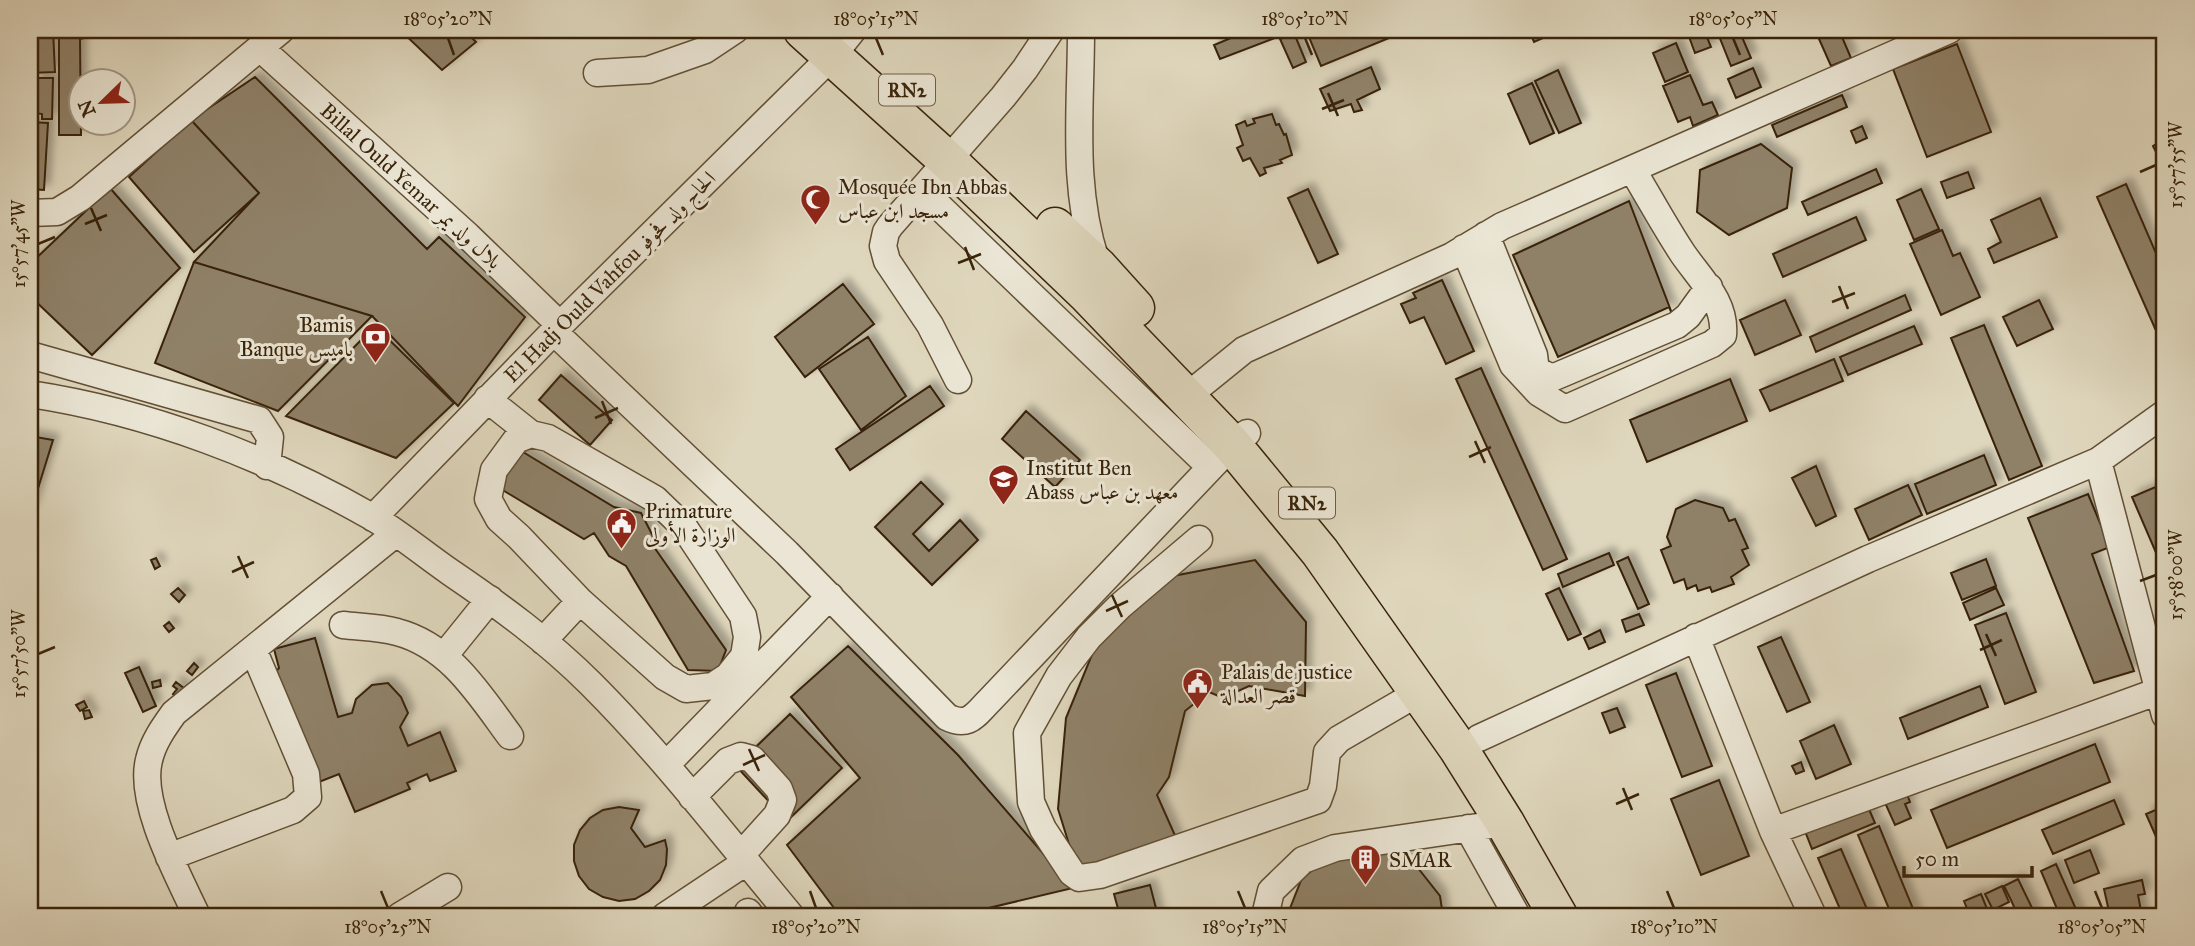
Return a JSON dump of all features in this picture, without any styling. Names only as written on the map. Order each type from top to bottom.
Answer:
[{"type":"highway","name":"RN2","points":[[803,30],[844,38],[957,152],[1093,281],[1194,390],[1226,445],[1320,552],[1458,748],[1487,825],[1558,916]]},
{"type":"highway","name":"RN2","points":[[1226,445],[1336,538],[1411,639],[1479,738],[1526,813],[1584,916]]},
{"type":"street","points":[[30,229],[80,198],[281,30]]},
{"type":"street","points":[[597,73],[648,70],[705,50],[735,30]]},
{"type":"street","points":[[958,380],[930,326],[887,261],[883,246],[886,232],[957,152],[1025,69],[1051,30]]},
{"type":"street","points":[[1081,30],[1079,141],[1082,208],[1093,281]]},
{"type":"street","points":[[1194,390],[1244,350],[1475,242],[1502,226],[1950,30]]},
{"type":"street","name":"El Hadj Ould Vahfou الحاج ولد فحوفو","points":[[373,518],[844,38]]},
{"type":"street","name":"Billal Ould Yemar بلال ولد يمر","points":[[260,48],[468,236],[557,329],[830,596],[947,717],[958,722],[969,720],[1226,445]]},
{"type":"street","points":[[1475,242],[1534,355],[1538,381],[1565,409],[1712,344],[1723,335],[1724,321],[1709,287],[1684,255],[1632,169]]},
{"type":"street","points":[[922,190],[1226,445]]},
{"type":"street","points":[[30,213],[57,212]]},
{"type":"street","points":[[1538,381],[1552,378],[1677,325],[1689,316],[1709,287]]},
{"type":"street","points":[[267,466],[270,437],[259,421],[35,356],[31,394],[78,401],[155,423],[267,466],[373,518],[490,599],[589,682],[666,765],[791,916]]},
{"type":"street","points":[[155,423],[160,391]]},
{"type":"street","points":[[487,400],[531,434],[548,438],[655,499],[684,527],[743,616],[747,637],[744,656],[729,676],[713,686],[686,689],[665,677],[580,601],[499,519],[488,499],[494,470],[516,440],[531,434]]},
{"type":"street","points":[[210,442],[217,407]]},
{"type":"street","points":[[1479,738],[1868,559],[2098,461],[2165,413]]},
{"type":"street","points":[[1773,831],[2162,703],[2098,461]]},
{"type":"street","points":[[198,916],[169,857],[146,789],[148,760],[158,735],[174,713],[395,534]]},
{"type":"street","points":[[1199,539],[1088,637],[1059,676],[1027,733],[1031,802],[1043,829],[1072,873],[1079,878],[1100,875],[1318,800],[1323,786],[1327,752],[1339,739],[1418,693]]},
{"type":"street","points":[[666,765],[830,596]]},
{"type":"street","points":[[444,656],[490,599]]},
{"type":"street","points":[[543,641],[580,601]]},
{"type":"street","points":[[343,625],[396,631],[428,643],[467,678],[510,736]]},
{"type":"street","points":[[1696,637],[1773,831],[1813,916]]},
{"type":"street","points":[[169,857],[293,810],[309,797],[306,774],[253,649]]},
{"type":"street","points":[[665,916],[743,858],[777,815],[783,800],[779,789],[752,759],[741,756],[728,761],[692,797]]},
{"type":"street","points":[[1265,916],[1271,891],[1303,860],[1335,848],[1487,825],[1517,916]]},
{"type":"street","points":[[400,916],[448,887]]},
{"type":"building","points":[[30,30],[53,30],[55,72],[30,73]]},
{"type":"building","points":[[59,30],[84,30],[84,38],[80,39],[80,66],[66,66],[66,135],[59,135]]},
{"type":"building","points":[[400,30],[464,30],[476,42],[442,70]]},
{"type":"building","points":[[1250,30],[1271,30],[1275,38],[1220,59],[1214,45]]},
{"type":"building","points":[[1306,30],[1391,30],[1394,36],[1321,66]]},
{"type":"building","points":[[1529,30],[1548,30],[1550,35],[1534,42]]},
{"type":"building","points":[[1704,30],[1711,47],[1695,53],[1688,34]]},
{"type":"building","points":[[1739,30],[1751,58],[1731,66],[1719,36]]},
{"type":"building","points":[[1815,30],[1839,30],[1851,58],[1831,66]]},
{"type":"building","points":[[1294,33],[1306,62],[1293,68],[1280,39]]},
{"type":"building","points":[[1676,43],[1688,72],[1665,82],[1653,53]]},
{"type":"building","points":[[1957,44],[1991,132],[1927,157],[1893,69]]},
{"type":"building","points":[[1371,67],[1380,89],[1357,100],[1362,110],[1354,112],[1351,104],[1330,111],[1320,89]]},
{"type":"building","points":[[1753,68],[1761,87],[1736,98],[1728,79]]},
{"type":"building","points":[[1558,70],[1581,123],[1559,133],[1535,81]]},
{"type":"building","points":[[1690,75],[1703,105],[1712,102],[1718,115],[1693,126],[1690,117],[1678,122],[1663,86]]},
{"type":"building","points":[[255,77],[427,249],[439,237],[525,317],[458,406],[372,316],[194,262],[259,193],[191,120]]},
{"type":"building","points":[[35,78],[53,78],[52,119],[42,119],[42,114],[35,113]]},
{"type":"building","points":[[1532,83],[1554,133],[1530,144],[1508,94]]},
{"type":"building","points":[[1842,95],[1847,107],[1777,137],[1772,125]]},
{"type":"building","points":[[2163,100],[2165,128],[2160,128],[2157,101]]},
{"type":"building","points":[[1272,114],[1276,125],[1279,124],[1284,135],[1286,134],[1292,155],[1280,160],[1282,163],[1264,168],[1266,173],[1260,176],[1250,158],[1243,161],[1237,148],[1243,145],[1236,125],[1245,121],[1247,126],[1255,123],[1253,119]]},
{"type":"building","points":[[191,120],[259,193],[194,252],[129,177]]},
{"type":"building","points":[[30,122],[48,123],[44,190],[30,189]]},
{"type":"building","points":[[1862,126],[1867,138],[1856,143],[1851,131]]},
{"type":"building","points":[[2165,138],[2165,169],[2153,146]]},
{"type":"building","points":[[1761,144],[1792,168],[1787,208],[1729,235],[1697,212],[1700,170]]},
{"type":"building","points":[[1876,169],[1882,183],[1808,215],[1802,202]]},
{"type":"building","points":[[1968,172],[1974,188],[1947,198],[1941,182]]},
{"type":"building","points":[[2126,184],[2165,274],[2165,351],[2097,197]]},
{"type":"building","points":[[110,188],[180,268],[92,355],[30,296],[30,264]]},
{"type":"building","points":[[1308,189],[1338,254],[1318,263],[1288,198]]},
{"type":"building","points":[[1921,189],[1939,229],[1914,240],[1897,200]]},
{"type":"building","points":[[2040,198],[2057,237],[1994,263],[1988,249],[2001,242],[1991,220]]},
{"type":"building","points":[[1629,201],[1673,316],[1669,307],[1558,357],[1513,255]]},
{"type":"building","points":[[1856,217],[1866,240],[1783,277],[1773,254]]},
{"type":"building","points":[[1942,230],[1953,256],[1960,253],[1980,297],[1941,315],[1910,244]]},
{"type":"building","points":[[194,262],[372,316],[278,411],[155,363]]},
{"type":"building","points":[[1442,280],[1474,351],[1446,364],[1424,317],[1410,323],[1401,304],[1416,298],[1413,293]]},
{"type":"building","points":[[843,284],[874,324],[805,377],[775,337]]},
{"type":"building","points":[[1905,295],[1911,310],[1816,352],[1810,337]]},
{"type":"building","points":[[1785,300],[1801,335],[1755,355],[1740,320]]},
{"type":"building","points":[[2039,300],[2053,329],[2017,346],[2003,317]]},
{"type":"building","points":[[1984,325],[2042,466],[2009,480],[1951,338]]},
{"type":"building","name":"Bamis Banque باميس","points":[[375,326],[454,403],[396,458],[286,416]]},
{"type":"building","points":[[1914,326],[1922,344],[1848,375],[1840,357]]},
{"type":"building","points":[[868,337],[906,396],[861,430],[819,369]]},
{"type":"building","points":[[1834,359],[1843,381],[1770,411],[1760,390]]},
{"type":"building","points":[[1481,368],[1567,559],[1543,570],[1456,379]]},
{"type":"building","points":[[561,375],[612,420],[590,445],[539,400]]},
{"type":"building","points":[[1730,379],[1747,421],[1647,462],[1630,420]]},
{"type":"building","points":[[930,386],[944,406],[850,470],[836,449]]},
{"type":"building","points":[[1026,411],[1080,460],[1055,487],[1002,439]]},
{"type":"building","points":[[30,436],[53,440],[31,511],[30,511]]},
{"type":"building","points":[[518,449],[614,507],[641,513],[654,538],[654,547],[726,650],[718,671],[688,670],[626,566],[609,556],[594,533],[584,539],[496,486]]},
{"type":"building","points":[[1984,455],[1996,485],[1927,514],[1915,484]]},
{"type":"building","points":[[1816,466],[1836,516],[1816,526],[1792,478]]},
{"type":"building","points":[[921,482],[943,504],[913,534],[929,551],[960,520],[978,540],[932,585],[875,527]]},
{"type":"building","points":[[2165,483],[2165,560],[2160,562],[2132,497]]},
{"type":"building","points":[[1908,485],[1922,515],[1869,540],[1855,509]]},
{"type":"building","points":[[2088,494],[2110,547],[2092,554],[2134,671],[2094,683],[2028,518]]},
{"type":"building","points":[[1695,500],[1723,508],[1729,521],[1735,519],[1748,548],[1742,550],[1749,565],[1731,577],[1734,584],[1712,592],[1710,587],[1698,591],[1696,585],[1687,589],[1684,579],[1674,583],[1661,550],[1671,546],[1667,537],[1676,509]]},
{"type":"building","points":[[1609,553],[1614,565],[1563,587],[1558,574]]},
{"type":"building","points":[[1628,557],[1649,604],[1638,609],[1617,562]]},
{"type":"building","points":[[156,558],[160,566],[155,569],[151,560]]},
{"type":"building","points":[[1986,559],[1996,586],[1962,600],[1951,573]]},
{"type":"building","points":[[1255,560],[1306,622],[1305,696],[1249,686],[1223,698],[1209,692],[1185,711],[1169,777],[1157,795],[1177,840],[1078,873],[1058,809],[1066,718],[1100,635],[1163,578]]},
{"type":"building","points":[[178,588],[185,595],[179,602],[171,594]]},
{"type":"building","points":[[1559,588],[1581,634],[1568,640],[1546,594]]},
{"type":"building","points":[[1996,588],[2004,605],[1970,620],[1963,603]]},
{"type":"building","points":[[2006,613],[2036,692],[2005,704],[1975,625]]},
{"type":"building","points":[[1639,614],[1644,625],[1626,632],[1622,620]]},
{"type":"building","points":[[169,622],[174,628],[169,632],[164,626]]},
{"type":"building","points":[[1600,630],[1605,642],[1589,649],[1584,638]]},
{"type":"building","points":[[1781,637],[1810,702],[1787,712],[1758,647]]},
{"type":"building","points":[[315,638],[338,717],[352,713],[356,699],[372,685],[388,683],[401,697],[408,713],[400,727],[408,746],[440,732],[456,771],[430,781],[427,774],[407,783],[410,789],[355,812],[339,774],[319,782],[274,674],[279,668],[274,649]]},
{"type":"building","points":[[848,646],[958,755],[1073,888],[955,916],[840,916],[787,845],[860,778],[791,697]]},
{"type":"building","points":[[194,663],[198,667],[192,675],[187,671]]},
{"type":"building","points":[[139,667],[156,706],[143,712],[125,673]]},
{"type":"building","points":[[1676,673],[1712,766],[1682,777],[1646,685]]},
{"type":"building","points":[[160,680],[161,686],[153,688],[152,682]]},
{"type":"building","points":[[176,682],[185,689],[178,698],[173,694],[177,689],[173,686]]},
{"type":"building","points":[[1980,686],[1988,707],[1908,739],[1900,718]]},
{"type":"building","points":[[84,701],[87,707],[80,711],[76,705]]},
{"type":"building","points":[[1617,708],[1625,727],[1610,733],[1602,713]]},
{"type":"building","points":[[89,710],[92,717],[85,719],[83,711]]},
{"type":"building","points":[[790,714],[842,768],[787,821],[736,766]]},
{"type":"building","points":[[1834,725],[1851,764],[1816,779],[1800,741]]},
{"type":"building","points":[[2095,744],[2110,782],[1947,848],[1931,810]]},
{"type":"building","points":[[1801,762],[1804,771],[1796,774],[1792,766]]},
{"type":"building","points":[[1719,780],[1749,856],[1701,875],[1671,799]]},
{"type":"building","points":[[1904,787],[1910,802],[1905,804],[1911,818],[1895,825],[1882,796]]},
{"type":"building","points":[[1865,800],[1875,823],[1812,849],[1803,826]]},
{"type":"building","points":[[2114,800],[2124,824],[2053,854],[2042,830]]},
{"type":"building","points":[[2165,806],[2165,857],[2146,814]]},
{"type":"building","points":[[619,807],[639,810],[631,828],[645,847],[665,840],[667,849],[666,865],[660,880],[649,891],[635,899],[619,901],[603,897],[589,889],[579,876],[574,861],[574,845],[580,830],[590,818],[603,810]]},
{"type":"building","points":[[1879,826],[1916,916],[1892,916],[1858,835]]},
{"type":"building","name":"SMAR","points":[[1376,847],[1414,863],[1440,896],[1443,916],[1287,916],[1302,878],[1335,853]]},
{"type":"building","points":[[1841,849],[1870,916],[1843,916],[1818,858]]},
{"type":"building","points":[[2090,850],[2099,873],[2074,883],[2065,860]]},
{"type":"building","points":[[2056,864],[2079,916],[2060,916],[2041,871]]},
{"type":"building","points":[[2018,879],[2036,916],[2018,916],[2004,886]]},
{"type":"building","points":[[2142,880],[2145,894],[2138,895],[2142,916],[2110,916],[2104,889]]},
{"type":"building","points":[[1150,885],[1158,916],[1120,916],[1114,894]]},
{"type":"building","points":[[2002,886],[2009,902],[1993,910],[1985,894]]},
{"type":"building","points":[[1981,894],[1990,916],[1970,916],[1964,901]]},
{"type":"place","name":"Mosquée Ibn Abbas مسجد ابن عباس","points":[[815,226]]},
{"type":"place","name":"Bamis Banque باميس","points":[[376,364]]},
{"type":"place","name":"Institut Ben Abass معهد بن عباس","points":[[1003,507]]},
{"type":"place","name":"Primature الوزارة الأولى","points":[[622,550]]},
{"type":"place","name":"Palais de justice قصر العدالة","points":[[1198,711]]},
{"type":"place","name":"SMAR","points":[[1366,887]]}]
